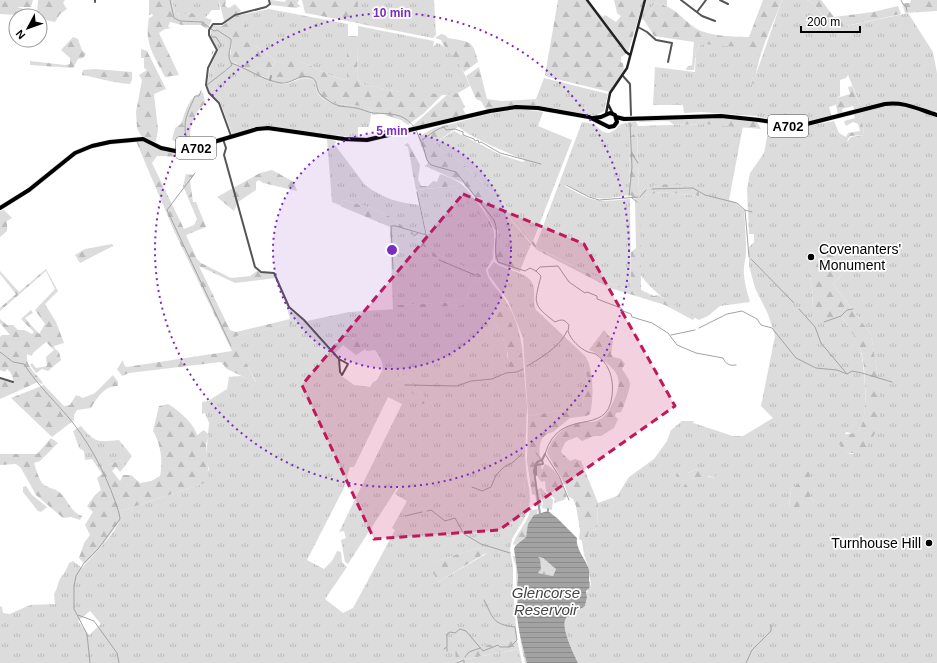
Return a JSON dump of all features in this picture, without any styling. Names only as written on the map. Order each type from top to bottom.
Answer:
[{"type":"highway","name":"A702","points":[[593,118],[605,115],[624,119],[721,116],[799,126],[885,104],[896,103],[909,105],[936,114]]},
{"type":"highway","name":"A702","points":[[0,208],[29,190],[75,153],[92,146],[110,142],[143,138],[161,148],[180,152],[256,129],[268,128],[356,141],[380,138],[484,113],[516,107],[538,108],[593,118],[612,127],[615,118]]},
{"type":"highway","points":[[604,124],[605,115]]},
{"type":"street","points":[[231,136],[219,103],[207,90],[206,85],[208,68],[217,50],[209,36],[210,28],[213,24],[222,24],[234,15],[266,7],[270,4],[269,0]]},
{"type":"street","points":[[587,0],[626,52],[630,55]]},
{"type":"street","points":[[605,115],[610,93],[623,76],[645,0]]},
{"type":"street","points":[[681,0],[697,12],[715,21]]},
{"type":"street","points":[[697,12],[706,0]]},
{"type":"street","points":[[720,0],[728,4]]},
{"type":"street","points":[[638,27],[651,34],[656,40],[672,43],[668,62]]},
{"type":"street","points":[[623,76],[630,84],[630,115]]},
{"type":"street","points":[[608,103],[615,118]]},
{"type":"street","points":[[223,139],[226,148],[224,155],[255,267],[261,272],[275,275],[289,307],[304,320],[339,359],[348,364],[342,375],[340,372],[339,359]]},
{"type":"street","points":[[0,378],[13,382]]},
{"type":"highlighted area","points":[[463,194],[584,244],[675,406],[499,530],[374,539],[302,385]]},
{"type":"green space","points":[[0,0],[33,0],[31,7],[8,8],[8,14],[0,14]]},
{"type":"green space","points":[[38,0],[65,0],[63,3],[67,9],[60,14],[55,22],[48,20],[48,8],[37,8]]},
{"type":"green space","points":[[149,0],[172,0],[175,13],[181,15],[192,13],[212,20],[207,29],[201,25],[182,25],[170,22],[168,27],[172,28],[165,29],[159,33],[179,75],[165,77],[153,55],[148,35],[149,18],[153,16],[152,14],[149,15]]},
{"type":"green space","points":[[172,0],[219,0],[220,10],[212,10],[205,18],[192,13],[181,15],[175,13]]},
{"type":"green space","points":[[219,0],[226,0],[225,6],[229,8],[235,4],[241,11],[224,21]]},
{"type":"green space","points":[[271,0],[285,2],[286,0],[299,0],[297,4],[301,6],[296,8],[271,5]]},
{"type":"green space","points":[[302,0],[358,0],[358,23],[305,13]]},
{"type":"green space","points":[[358,0],[434,0],[436,35],[433,38],[358,23]]},
{"type":"green space","points":[[558,0],[586,0],[626,54],[621,57],[624,72],[610,92],[545,75]]},
{"type":"green space","points":[[614,0],[644,0],[628,52],[597,11],[603,17],[605,15],[616,22],[621,16],[617,13]]},
{"type":"green space","points":[[647,0],[667,0],[667,6],[655,3],[644,20],[641,19]]},
{"type":"green space","points":[[763,0],[782,0],[758,63],[755,84],[751,83],[759,52],[740,47],[701,44],[696,51],[694,70],[686,70],[687,67],[692,65],[694,42],[654,36],[644,20],[655,3],[668,7],[691,25],[702,31],[722,36],[749,37]]},
{"type":"green space","points":[[782,0],[807,0],[813,3],[832,29],[908,13],[933,52],[937,73],[937,111],[934,112],[903,102],[892,101],[862,109],[848,75],[846,78],[840,80],[840,96],[837,98],[838,104],[829,107],[832,117],[797,124],[755,116],[701,112],[684,113],[683,105],[653,105],[655,67],[695,72],[696,51],[701,44],[739,46],[760,52],[751,83],[755,77]]},
{"type":"green space","points":[[807,0],[821,0],[834,17],[873,12],[898,6],[901,14],[832,29],[813,3]]},
{"type":"green space","points":[[911,0],[937,0],[937,11],[905,13],[902,3],[910,3]]},
{"type":"green space","points":[[269,9],[348,24],[348,36],[358,36],[358,26],[434,41],[433,47],[437,43],[453,55],[461,67],[470,86],[457,93],[445,95],[421,95],[361,84],[357,76],[358,47],[347,47],[347,80],[337,78],[304,63],[290,61],[273,80],[284,84],[303,78],[311,79],[315,81],[317,91],[322,98],[329,102],[372,109],[369,127],[358,127],[358,138],[267,126],[256,127],[232,134],[220,102],[209,92],[207,85],[210,68],[218,50],[211,36],[210,30],[211,28],[217,29],[232,38],[230,54],[234,63],[269,78],[268,72],[276,61],[256,46],[246,43],[246,14]]},
{"type":"green space","points":[[246,14],[246,42],[256,46],[276,61],[268,72],[269,78],[254,74],[230,60],[232,38],[217,29],[211,28],[214,25],[222,26],[235,16]]},
{"type":"green space","points":[[441,34],[448,38],[465,41],[472,45],[478,62],[464,72],[441,40],[435,38]]},
{"type":"green space","points":[[73,37],[78,39],[82,50],[86,54],[83,58],[78,59],[73,68],[30,65],[30,61],[65,65],[70,64],[70,58],[61,50]]},
{"type":"green space","points":[[347,47],[358,47],[357,76],[361,84],[400,92],[443,94],[424,113],[408,125],[401,120],[382,114],[372,115],[372,109],[329,102],[322,98],[317,91],[315,81],[310,79],[305,78],[285,83],[274,82],[273,80],[290,60],[304,63],[337,78],[347,80]]},
{"type":"green space","points":[[141,49],[147,51],[166,89],[154,94],[158,130],[156,142],[141,136],[137,128],[136,112],[142,80],[139,75],[147,70],[144,68],[144,58],[141,58]]},
{"type":"green space","points":[[479,67],[487,99],[502,101],[536,99],[539,106],[512,106],[488,110],[481,101],[476,99],[466,76]]},
{"type":"green space","points":[[95,69],[132,72],[132,80],[130,84],[112,82],[82,75],[83,70]]},
{"type":"green space","points":[[544,78],[608,94],[604,111],[595,116],[539,106],[536,99]]},
{"type":"green space","points":[[852,86],[862,109],[855,111],[853,106],[842,109],[843,114],[838,115],[836,105],[838,104],[837,98],[850,94],[848,87]]},
{"type":"green space","points":[[203,92],[205,103],[200,108],[192,124],[190,148],[174,150],[178,142],[172,140],[175,128],[181,124],[186,109],[194,97]]},
{"type":"green space","points":[[458,93],[465,107],[463,109],[466,115],[410,128],[448,94]]},
{"type":"green space","points":[[891,105],[902,106],[937,117],[937,663],[578,663],[566,634],[565,622],[568,616],[585,606],[588,590],[591,585],[588,566],[584,555],[588,549],[587,533],[595,530],[597,527],[598,503],[617,496],[629,477],[654,459],[667,441],[671,430],[682,421],[694,421],[693,423],[733,436],[743,436],[773,418],[761,406],[775,336],[768,314],[755,288],[749,266],[749,247],[754,242],[754,234],[749,234],[747,189],[750,173],[764,153],[768,131],[824,123],[838,136],[848,141],[851,137],[864,135],[861,112]],"holes":[[[852,264],[833,284],[871,334],[878,377],[853,454],[846,453],[841,446],[846,432],[857,432],[861,426],[864,416],[865,391],[860,347],[855,336],[843,318],[812,309],[813,294],[809,270]],[[696,469],[715,478],[698,477],[689,481],[685,480],[685,483],[684,473],[688,473]],[[799,483],[817,491],[820,494],[811,494],[810,498],[815,502],[789,507],[791,489]]]},
{"type":"green space","points":[[520,109],[543,112],[538,126],[572,140],[533,241],[507,207],[461,162],[455,158],[449,159],[435,143],[454,131],[501,155],[523,162],[525,160],[476,138],[459,128],[455,123],[488,114]]},
{"type":"green space","points":[[861,112],[864,135],[850,136],[847,141],[838,136],[824,123],[834,121],[839,133],[846,137],[848,133],[860,131],[858,124],[853,122],[846,126],[844,121],[855,118],[854,114]]},
{"type":"green space","points":[[724,118],[757,122],[761,129],[703,124],[674,125],[669,121],[639,122],[639,119]]},
{"type":"green space","points":[[636,121],[638,126],[703,124],[743,126],[729,200],[735,202],[744,210],[746,253],[744,276],[750,302],[720,306],[708,316],[699,320],[674,306],[659,295],[640,274],[640,197],[661,192],[699,196],[700,190],[676,185],[662,185],[639,192],[637,132],[629,137],[630,195],[611,198],[597,198],[584,194],[566,184],[565,186],[583,196],[596,200],[610,201],[630,199],[631,290],[609,283],[539,249],[536,245],[582,122],[594,124],[603,132],[609,133],[621,124]]},
{"type":"green space","points":[[455,123],[458,127],[435,143],[449,158],[455,158],[461,162],[507,207],[539,249],[609,283],[631,290],[631,252],[636,248],[635,199],[630,195],[629,137],[637,132],[639,192],[656,185],[670,184],[700,189],[699,196],[661,192],[640,197],[641,290],[654,296],[658,295],[695,317],[693,320],[665,305],[610,288],[537,250],[495,200],[487,207],[497,220],[498,230],[495,230],[484,209],[463,183],[425,166],[428,163],[418,137],[434,128]]},
{"type":"green space","points":[[327,139],[336,141],[335,145],[365,185],[391,199],[419,205],[426,235],[407,229],[389,216],[371,208],[343,200],[340,205],[332,202]]},
{"type":"green space","points":[[136,141],[146,142],[163,151],[185,153],[186,157],[157,156],[152,163],[184,229],[194,225],[197,219],[183,186],[186,174],[194,175],[190,181],[193,202],[196,202],[206,227],[186,235],[197,259],[201,263],[231,278],[250,276],[257,271],[273,274],[276,278],[235,283],[199,266],[230,330],[236,332],[290,319],[287,308],[304,321],[233,337],[256,383],[227,369],[221,362],[129,373],[122,376],[117,369],[123,360],[126,367],[232,351],[175,233]]},
{"type":"green space","points":[[408,143],[420,165],[418,179],[421,186],[428,186],[433,181],[437,182],[440,174],[460,183],[478,203],[487,216],[493,230],[493,258],[490,225],[462,198],[454,186],[416,190],[408,147],[404,145]]},
{"type":"green space","points":[[272,170],[294,182],[297,191],[263,183],[259,180],[256,182],[256,190],[238,202],[234,211],[217,197],[260,173]]},
{"type":"green space","points":[[454,186],[462,198],[490,225],[493,258],[486,270],[487,274],[508,304],[515,319],[521,342],[523,357],[518,354],[518,339],[492,319],[501,333],[507,349],[507,356],[514,370],[524,372],[527,407],[525,456],[527,478],[525,480],[524,494],[520,503],[522,516],[518,529],[512,539],[510,550],[513,567],[513,589],[517,640],[455,652],[457,661],[519,649],[522,663],[0,663],[0,606],[2,607],[3,613],[10,614],[30,605],[55,604],[54,594],[69,563],[73,561],[82,568],[100,549],[117,526],[121,511],[202,484],[209,469],[206,459],[209,423],[205,413],[202,414],[202,402],[208,401],[227,389],[229,377],[241,376],[256,382],[232,337],[304,321],[338,359],[339,374],[354,385],[370,387],[379,376],[383,365],[375,350],[367,351],[353,338],[339,339],[330,347],[307,321],[349,312],[463,305],[482,275],[434,253],[428,240],[417,190]],"holes":[[[401,373],[435,408],[427,408],[426,404],[398,378]],[[388,397],[402,404],[339,532],[344,531],[346,538],[341,540],[345,562],[348,564],[397,488],[400,486],[395,494],[407,501],[392,528],[395,530],[353,608],[343,613],[325,599],[347,567],[342,562],[341,552],[337,551],[332,561],[324,569],[307,560],[348,480],[347,476],[350,467],[354,467]],[[479,548],[486,554],[438,582],[429,563]],[[90,611],[101,624],[89,635],[78,621]]]},
{"type":"green space","points":[[343,200],[371,208],[389,216],[407,229],[427,236],[434,253],[482,275],[463,305],[393,310],[390,227],[340,206]],"holes":[[[400,234],[410,234],[418,237],[424,247],[436,259],[477,276],[464,299],[454,302],[398,304],[395,237]]]},
{"type":"green space","points":[[495,200],[531,244],[521,268],[518,267],[497,239],[498,230],[487,207]]},
{"type":"green space","points":[[4,210],[12,218],[7,221],[7,231],[0,237],[0,211]]},
{"type":"green space","points":[[400,234],[410,234],[418,237],[429,254],[436,259],[477,276],[464,299],[454,302],[398,304],[395,236]]},
{"type":"green space","points":[[495,239],[497,239],[518,267],[521,268],[520,272],[499,264],[495,259]]},
{"type":"green space","points":[[112,244],[113,246],[80,263],[75,255],[85,249]]},
{"type":"green space","points":[[833,247],[852,264],[833,284],[871,334],[878,377],[880,425],[863,453],[846,453],[834,438],[857,432],[862,423],[865,402],[865,375],[859,345],[843,318],[828,323],[820,320],[812,309],[813,294],[805,257]]},
{"type":"green space","points":[[494,262],[522,274],[531,280],[534,288],[534,304],[536,310],[584,355],[582,356],[587,377],[582,407],[528,416],[523,338],[508,301],[489,275],[488,270]]},
{"type":"green space","points":[[46,269],[58,291],[45,304],[56,322],[64,343],[54,346],[59,352],[61,360],[48,371],[42,369],[36,373],[30,365],[32,363],[36,368],[47,366],[46,357],[54,350],[46,342],[33,353],[32,356],[27,354],[30,367],[43,383],[41,384],[38,382],[0,399],[0,379],[13,382],[12,376],[7,369],[5,372],[0,370],[0,337],[2,335],[10,335],[0,323],[0,319],[7,325],[13,325],[18,330],[24,330],[32,334],[34,332],[21,319],[31,310],[33,313],[25,318],[39,334],[45,324],[35,310],[55,289],[46,271],[0,311],[0,308],[16,294],[0,274],[0,271],[19,292]]},
{"type":"green space","points":[[502,311],[506,312],[518,339],[518,354],[523,357],[524,372],[510,371],[507,349],[501,333],[490,316]]},
{"type":"green space","points":[[604,330],[613,341],[611,354],[613,357],[621,359],[625,364],[622,369],[630,384],[625,402],[621,412],[616,413],[615,416],[618,419],[614,428],[601,436],[594,436],[582,441],[577,437],[570,440],[565,443],[561,452],[570,461],[575,459],[581,461],[598,503],[597,527],[595,530],[588,533],[588,549],[584,555],[582,541],[579,539],[580,530],[576,506],[573,499],[569,497],[563,481],[547,453],[555,437],[565,429],[576,423],[599,420],[606,414],[613,403],[618,388],[618,378],[609,365],[597,354],[589,350]]},
{"type":"green space","points":[[346,335],[359,342],[365,349],[356,355],[343,345],[335,353],[330,347]]},
{"type":"green space","points":[[584,355],[590,366],[592,383],[590,414],[570,418],[543,438],[540,448],[542,470],[545,464],[553,470],[559,478],[567,496],[564,500],[554,503],[555,499],[546,491],[545,481],[541,482],[536,474],[533,474],[536,490],[539,489],[542,506],[538,507],[535,495],[532,494],[527,461],[528,416],[582,407],[587,377],[582,356]]},
{"type":"green space","points":[[401,373],[435,408],[430,411],[426,404],[423,404],[398,378]]},
{"type":"green space","points":[[113,375],[118,382],[118,386],[113,386],[105,390],[91,408],[77,410],[74,415],[74,420],[52,437],[11,398],[44,385],[64,406],[70,405],[76,395],[83,398],[95,393]]},
{"type":"green space","points":[[168,404],[181,413],[193,426],[197,435],[204,430],[209,435],[206,444],[209,479],[202,484],[121,511],[121,519],[103,545],[85,564],[79,558],[84,543],[90,535],[85,525],[93,512],[87,506],[95,495],[101,490],[97,478],[102,474],[100,471],[103,468],[101,462],[104,461],[108,465],[120,460],[125,466],[120,472],[116,467],[112,471],[120,481],[123,475],[131,475],[140,483],[151,481],[160,476],[161,453],[153,431],[159,406]]},
{"type":"green space","points":[[81,426],[90,436],[97,440],[119,440],[132,456],[125,466],[120,460],[108,465],[101,462],[103,468],[100,471],[92,459],[85,460],[84,451],[79,448],[73,431]]},
{"type":"green space","points":[[51,438],[58,443],[40,461],[34,463],[37,473],[42,483],[59,492],[75,512],[82,516],[80,520],[71,517],[63,518],[36,495],[21,468],[16,464],[0,465],[0,454],[37,454]]},
{"type":"green space","points":[[705,467],[714,469],[716,478],[708,476],[707,480],[700,484],[697,482],[697,479],[693,478],[691,483],[685,480],[685,483],[689,489],[686,489],[678,482],[676,475],[678,471],[682,470],[688,473],[696,469],[701,471]]},
{"type":"green space","points":[[803,472],[809,472],[810,479],[816,484],[813,489],[817,491],[821,489],[824,491],[820,494],[811,494],[810,498],[816,505],[809,503],[806,507],[799,506],[795,509],[789,507],[791,489],[799,483]]},
{"type":"green space","points":[[527,478],[530,493],[529,505],[526,516],[518,529],[522,516],[520,503],[524,494],[525,480]]},
{"type":"green space","points":[[26,486],[32,495],[47,507],[41,512],[38,511],[23,492],[23,487]]},
{"type":"green space","points":[[541,488],[553,500],[552,510],[542,508],[543,503],[539,489]]},
{"type":"green space","points":[[531,508],[533,510],[538,509],[536,516],[528,530],[526,537],[515,545],[513,544],[528,518]]},
{"type":"green space","points":[[479,548],[486,553],[438,582],[428,563]]},
{"type":"green space","points":[[513,556],[515,556],[518,576],[517,586],[519,588],[520,596],[517,603],[516,566]]},
{"type":"green space","points":[[537,557],[543,558],[556,569],[553,576],[538,573],[541,569]]},
{"type":"green space","points":[[519,627],[527,663],[525,663]]},
{"type":"green space","points":[[517,640],[519,649],[456,661],[455,651]]},
{"type":"water","name":"Glencorse Reservoir","points":[[548,511],[557,518],[577,538],[577,545],[589,569],[590,586],[586,591],[587,597],[585,606],[568,616],[565,622],[566,634],[578,663],[527,663],[517,617],[519,594],[518,586],[517,587],[518,576],[514,549],[516,545],[526,537],[528,524],[534,515]],"holes":[[[538,557],[543,558],[556,569],[553,576],[538,573],[541,569],[540,559]]]},
{"type":"waterway","points":[[170,0],[174,18],[180,21],[202,22],[214,31],[217,30],[231,39],[229,54],[231,63],[274,82],[285,83],[306,76],[313,78],[320,94],[332,103],[339,106],[358,108],[373,113],[400,116],[410,122],[414,127]]},
{"type":"waterway","points":[[901,0],[906,6],[907,11]]},
{"type":"waterway","points":[[212,37],[216,37],[221,45],[219,48]]},
{"type":"waterway","points":[[226,70],[232,65],[231,63]]},
{"type":"waterway","points":[[207,85],[225,71]]},
{"type":"waterway","points":[[270,80],[271,76]]},
{"type":"waterway","points":[[189,146],[185,131],[186,120],[195,96],[199,96],[201,91]]},
{"type":"waterway","points":[[629,196],[632,167],[630,123]]},
{"type":"waterway","points":[[422,140],[441,128],[444,127],[446,130],[455,129],[463,132],[463,135],[474,139],[475,141],[478,140],[479,143],[481,142],[500,153],[541,164]]},
{"type":"waterway","points":[[416,130],[427,160],[431,165],[456,172],[494,220],[496,225],[496,257],[498,262],[525,271],[530,268],[536,271],[541,276],[536,298],[539,307],[555,322],[563,320],[567,323],[569,325],[568,331],[573,341],[588,352],[597,355],[608,368],[612,379],[612,396],[608,409],[602,416],[593,420],[571,425],[561,430],[552,439],[545,454],[559,476],[569,500]]},
{"type":"waterway","points":[[632,154],[638,163]]},
{"type":"waterway","points":[[195,173],[167,210],[231,346]]},
{"type":"waterway","points":[[566,185],[589,197],[599,200],[638,197]]},
{"type":"waterway","points":[[652,189],[693,188],[705,195],[737,203],[745,210],[749,257]]},
{"type":"waterway","points":[[640,197],[646,190]]},
{"type":"waterway","points":[[417,192],[427,239],[421,247]]},
{"type":"waterway","points":[[632,198],[637,202]]},
{"type":"waterway","points":[[745,210],[752,212]]},
{"type":"waterway","points":[[393,269],[391,226],[396,226],[426,235]]},
{"type":"waterway","points":[[414,236],[418,233]]},
{"type":"waterway","points":[[751,259],[794,303]]},
{"type":"waterway","points":[[439,260],[475,275]]},
{"type":"waterway","points":[[536,271],[540,267],[558,266],[569,282],[585,293],[587,292],[597,296],[597,299],[621,308],[623,311],[631,314],[632,317],[652,323],[668,333],[677,345],[696,353],[723,358],[728,364],[736,365]]},
{"type":"waterway","points":[[799,309],[815,327],[821,343],[847,374],[852,371],[892,382]]},
{"type":"waterway","points":[[824,322],[841,316],[847,310],[853,309]]},
{"type":"waterway","points":[[699,328],[727,314],[742,311],[757,319],[761,325],[772,328],[796,358],[816,368],[837,370],[847,374]]},
{"type":"waterway","points":[[671,335],[695,330]]},
{"type":"waterway","points":[[527,366],[555,347],[567,331]]},
{"type":"waterway","points":[[0,352],[13,362],[24,364],[35,380],[81,433],[111,489],[119,513],[120,519],[98,549],[84,563],[76,576],[74,586],[74,609],[87,634],[90,663]]},
{"type":"waterway","points":[[405,385],[457,386],[471,381],[492,379],[506,373],[517,372],[523,369]]},
{"type":"waterway","points":[[536,453],[542,460]]},
{"type":"waterway","points":[[472,487],[482,491],[491,487],[496,475],[522,454]]},
{"type":"waterway","points":[[540,514],[534,471],[536,464],[538,461],[542,460],[545,454]]},
{"type":"waterway","points":[[536,475],[536,465],[543,464],[542,460]]},
{"type":"waterway","points":[[427,511],[431,510],[445,521],[455,518],[464,534],[481,544],[510,553]]},
{"type":"waterway","points":[[405,516],[422,512]]},
{"type":"waterway","points":[[444,649],[447,647],[447,634],[450,632],[455,633],[460,629],[466,631],[483,651],[498,645],[500,647],[510,647],[517,640],[515,627],[507,626],[495,620],[484,600]]},
{"type":"waterway","points":[[78,615],[94,621],[117,653],[119,663]]},
{"type":"waterway","points":[[746,663],[752,650],[771,631],[771,625]]},
{"type":"waterway","points":[[465,657],[469,652],[480,648]]},
{"type":"waterway","points":[[457,663],[464,660],[464,663]]},
{"type":"place","name":"Covenanters' Monument","points":[[811,257]]},
{"type":"place","name":"Turnhouse Hill","points":[[929,543]]}]
